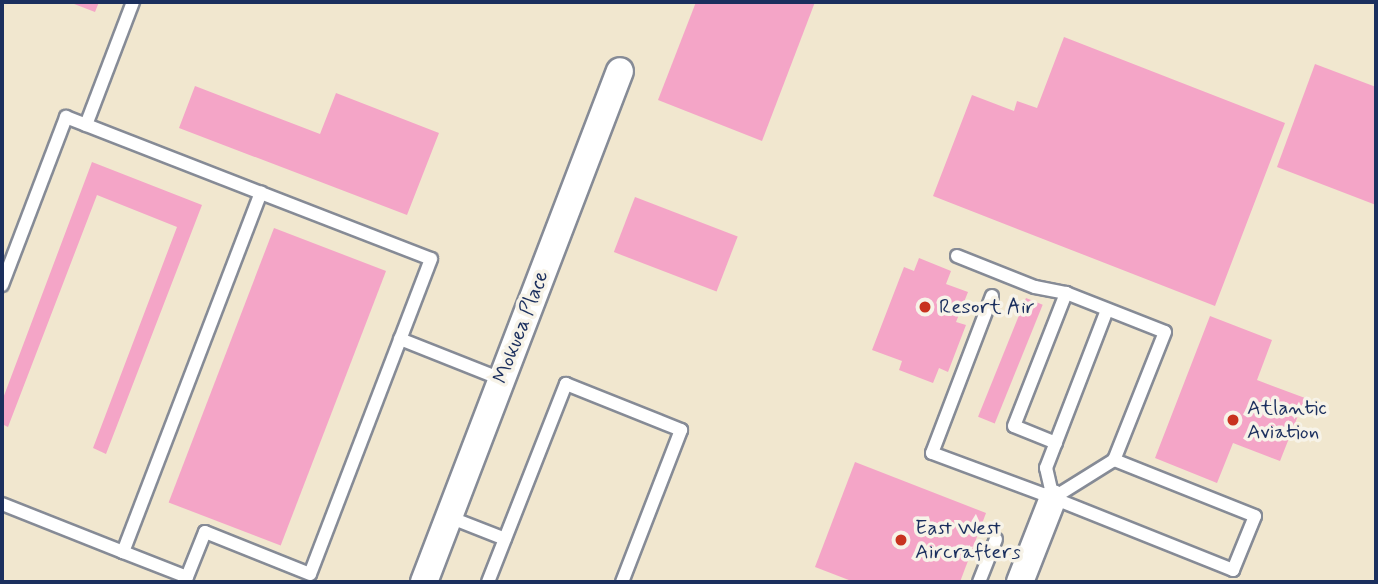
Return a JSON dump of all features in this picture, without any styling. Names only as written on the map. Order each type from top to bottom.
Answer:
[{"type":"street","name":"Mokuea Place","points":[[424,582],[620,71]]},
{"type":"street","points":[[1020,582],[1052,498]]},
{"type":"lane","points":[[86,125],[133,2]]},
{"type":"lane","points":[[2,285],[66,117],[431,259],[310,573],[205,533],[187,577],[2,505]]},
{"type":"lane","points":[[123,552],[261,193]]},
{"type":"lane","points":[[957,256],[1035,286],[1066,293],[1165,332],[1114,460],[1052,498]]},
{"type":"lane","points":[[1055,443],[1014,426],[1066,293]]},
{"type":"lane","points":[[992,296],[932,453],[1233,570],[1255,516],[1114,460]]},
{"type":"lane","points":[[1052,498],[1046,468],[1107,310]]},
{"type":"lane","points":[[400,339],[501,379]]},
{"type":"lane","points":[[488,582],[566,384],[681,430],[622,582]]},
{"type":"lane","points":[[449,517],[505,539]]},
{"type":"lane","points":[[983,581],[996,540]]},
{"type":"building","points":[[69,2],[99,2],[95,12]]},
{"type":"building","points":[[696,2],[815,2],[762,141],[658,100]]},
{"type":"building","points":[[1064,37],[1285,123],[1215,306],[933,196],[972,95],[1014,111],[1017,101],[1037,108]]},
{"type":"building","points":[[1315,64],[1376,87],[1376,205],[1277,167]]},
{"type":"building","points":[[195,86],[320,134],[336,93],[439,133],[407,215],[179,128]]},
{"type":"building","points":[[92,162],[202,205],[106,454],[93,448],[177,227],[97,195],[8,427],[2,424],[2,401]]},
{"type":"building","points":[[635,197],[738,236],[717,292],[614,252]]},
{"type":"building","points":[[274,228],[386,271],[281,545],[169,502]]},
{"type":"building","name":"Resort Air","points":[[919,258],[951,271],[946,284],[968,292],[956,322],[966,325],[948,372],[939,368],[933,383],[899,370],[902,361],[872,350],[904,267],[914,271]]},
{"type":"building","points":[[1026,298],[1043,305],[995,423],[978,417]]},
{"type":"building","name":"Atlantic Aviation","points":[[1210,316],[1272,340],[1257,380],[1305,398],[1280,461],[1233,443],[1217,483],[1155,458]]},
{"type":"building","name":"East West Aircrafters","points":[[855,462],[986,513],[960,582],[854,582],[815,567]]},
{"type":"place","name":"Resort Air","points":[[925,307]]},
{"type":"place","name":"Atlantic Aviation","points":[[1233,420]]},
{"type":"place","name":"East West Aircrafters","points":[[901,540]]}]
